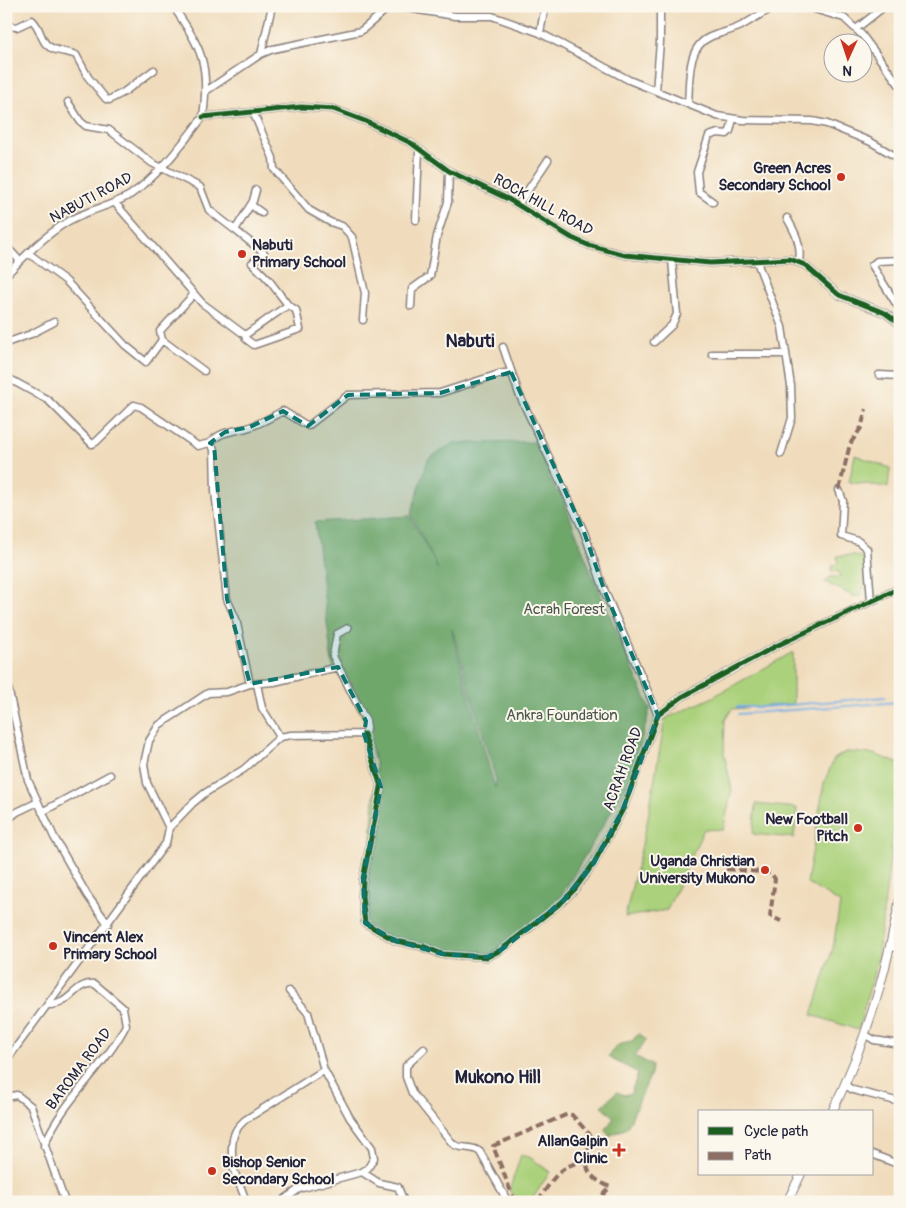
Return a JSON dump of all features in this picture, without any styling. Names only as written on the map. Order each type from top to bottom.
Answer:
[{"type":"main road","points":[[833,1110],[866,1035],[878,997],[900,899]]},
{"type":"main road","points":[[787,1202],[800,1176]]},
{"type":"street","points":[[173,6],[196,43],[204,61],[206,91],[203,117]]},
{"type":"street","points":[[261,54],[272,6]]},
{"type":"street","points":[[540,33],[545,6]]},
{"type":"street","points":[[656,91],[660,42],[660,6]]},
{"type":"street","points":[[688,103],[696,47],[710,37],[738,28],[760,14],[780,6]]},
{"type":"street","points":[[804,6],[844,18],[856,29],[900,86]]},
{"type":"street","points":[[856,29],[885,6]]},
{"type":"street","points":[[206,91],[261,54],[273,49],[361,31],[388,8],[400,7],[455,16],[492,16],[540,33],[629,80],[717,116],[733,119],[812,121],[827,124],[871,142],[900,159]]},
{"type":"street","points":[[6,26],[17,27],[32,20],[38,25],[46,44],[52,48],[76,55],[88,77],[106,99],[109,100],[124,92],[154,70]]},
{"type":"street","points":[[68,102],[80,121],[86,126],[109,130],[162,168],[200,187],[208,210],[264,253],[252,264],[288,305],[296,310],[300,329],[254,345],[246,339],[245,335],[202,303],[115,203]]},
{"type":"street","name":"ROCK HILL ROAD","points":[[203,117],[301,107],[332,110],[366,121],[420,150],[449,171],[490,190],[588,245],[624,255],[710,263],[790,259],[799,261]]},
{"type":"street","points":[[253,112],[273,158],[274,169],[280,178],[308,210],[342,226],[352,237],[363,280],[363,320]]},
{"type":"street","name":"NABUTI ROAD","points":[[6,275],[28,253],[67,222],[115,203],[130,194],[162,168],[203,117]]},
{"type":"street","points":[[713,202],[699,192],[697,172],[709,136],[718,133],[727,134],[733,119]]},
{"type":"street","points":[[416,220],[420,150]]},
{"type":"street","points":[[518,205],[548,160]]},
{"type":"street","points":[[411,306],[412,290],[430,276],[437,236],[448,202],[449,171]]},
{"type":"street","points":[[235,230],[250,205],[256,190]]},
{"type":"street","points":[[250,205],[262,213]]},
{"type":"street","points":[[787,218],[799,243],[801,252],[799,261],[839,294],[885,313],[900,324]]},
{"type":"street","points":[[6,246],[20,261]]},
{"type":"street","points":[[28,253],[66,281],[120,340],[146,362],[162,340]]},
{"type":"street","points":[[654,342],[672,325],[677,314],[672,260]]},
{"type":"street","points":[[900,260],[877,261],[872,265],[900,310]]},
{"type":"street","points":[[757,262],[782,327],[793,402],[789,432],[781,454]]},
{"type":"street","points":[[194,294],[160,331],[162,340],[204,371]]},
{"type":"street","points":[[245,335],[288,305]]},
{"type":"street","points":[[6,342],[31,334],[54,322]]},
{"type":"street","points":[[503,347],[511,372],[542,444],[584,532],[605,592],[658,715]]},
{"type":"street","points":[[712,354],[786,354]]},
{"type":"street","points":[[6,377],[48,400],[92,444],[134,405],[141,407],[190,443],[198,446],[210,444],[216,436],[250,427],[283,411],[308,426],[348,396],[440,393],[511,372]]},
{"type":"street","points":[[879,375],[900,376]]},
{"type":"street","points":[[210,444],[214,449],[215,491],[227,599],[236,619],[262,708],[280,737]]},
{"type":"street","points":[[839,490],[842,501],[840,535],[858,541],[867,549],[871,601]]},
{"type":"street","name":"ACRAH ROAD","points":[[364,734],[380,787],[363,879],[365,923],[396,940],[425,947],[442,954],[487,957],[508,946],[550,913],[584,878],[623,809],[658,715],[682,697],[717,677],[814,626],[900,588]]},
{"type":"street","points":[[6,1062],[166,843],[169,828],[193,803],[244,769],[280,737],[291,735],[364,734],[367,728],[366,721],[334,656],[334,641],[337,634],[348,628]]},
{"type":"street","points":[[169,828],[145,777],[145,754],[155,730],[171,715],[208,693],[227,692],[254,684],[338,667]]},
{"type":"street","points":[[6,678],[23,764],[42,812],[87,895],[108,924]]},
{"type":"street","points":[[42,812],[110,775]]},
{"type":"street","points":[[6,821],[38,802]]},
{"type":"street","points":[[890,948],[900,946]]},
{"type":"street","name":"BAROMA ROAD","points":[[44,1146],[53,1125],[115,1044],[126,1025],[123,1008],[95,984],[83,984],[64,1003],[48,1005]]},
{"type":"street","points":[[281,1202],[300,1189],[362,1172],[372,1163],[374,1153],[350,1118],[324,1070],[308,1013],[289,991]]},
{"type":"street","points":[[866,1035],[874,1040],[900,1044]]},
{"type":"street","points":[[424,1049],[406,1066],[407,1084],[453,1144],[457,1147],[475,1148],[480,1152],[508,1202]]},
{"type":"street","points":[[246,1202],[232,1168],[232,1138],[235,1130],[245,1120],[324,1070]]},
{"type":"street","points":[[845,1085],[853,1090],[900,1102]]},
{"type":"street","points":[[6,1096],[17,1095],[28,1102],[40,1128],[44,1146],[65,1202]]},
{"type":"street","points":[[40,1128],[53,1125]]},
{"type":"street","points":[[874,1155],[900,1165]]},
{"type":"street","points":[[362,1172],[379,1183],[398,1186],[404,1202]]},
{"type":"highlighted area","points":[[511,372],[584,532],[605,592],[658,715],[623,809],[594,863],[562,902],[501,950],[487,957],[442,954],[396,941],[365,923],[363,879],[381,787],[364,734],[366,721],[338,667],[250,684],[227,599],[214,445],[210,443],[225,432],[250,427],[283,411],[308,426],[348,395],[440,393]]},
{"type":"green space","points":[[535,442],[556,491],[560,492],[592,574],[650,709],[630,780],[549,916],[487,957],[442,954],[395,941],[365,923],[376,768],[366,723],[332,664],[315,522],[410,516],[438,569],[411,514],[428,459],[453,443]],"holes":[[[452,629],[496,780],[495,788]]]},
{"type":"green space","points":[[855,455],[890,468],[888,487],[849,482]]},
{"type":"green space","points":[[854,555],[867,559],[865,585],[860,596],[853,596],[825,582],[830,577],[840,577],[839,572],[831,571],[833,565],[838,564],[837,556]]},
{"type":"green space","points":[[793,652],[793,704],[732,709],[725,720],[724,753],[732,790],[723,830],[704,829],[667,910],[625,917],[647,823],[665,719],[711,698]]},
{"type":"green space","points":[[846,752],[874,754],[900,764],[900,781],[877,962],[858,1030],[812,1015],[833,948],[840,903],[807,883],[824,783],[834,759]]},
{"type":"green space","points":[[756,804],[797,808],[794,838],[753,834]]},
{"type":"green space","points":[[639,1033],[646,1040],[635,1056],[652,1065],[651,1074],[627,1128],[609,1136],[605,1129],[614,1118],[602,1106],[617,1092],[624,1095],[631,1093],[638,1073],[608,1057],[618,1046],[632,1041]]},
{"type":"green space","points":[[521,1155],[531,1158],[550,1172],[533,1198],[537,1202],[521,1202],[509,1191]]},
{"type":"waterway","points":[[737,707],[764,707],[885,697]]},
{"type":"waterway","points":[[895,697],[900,697]]},
{"type":"waterway","points":[[738,714],[900,702]]},
{"type":"marked path","points":[[839,490],[850,444],[861,428],[866,409]]},
{"type":"marked path","points":[[726,869],[771,873],[775,879],[770,916],[781,921]]},
{"type":"marked path","points":[[515,1202],[493,1146],[568,1114],[572,1115],[591,1136],[587,1162],[589,1173],[610,1187],[596,1202]]},
{"type":"marked path","points":[[538,1202],[547,1187],[563,1169],[570,1165],[587,1162]]},
{"type":"cycle path","points":[[203,117],[301,107],[333,109],[365,121],[411,143],[449,171],[508,199],[572,238],[588,245],[625,255],[710,263],[790,259],[805,265],[839,295],[885,313],[900,324]]},
{"type":"cycle path","points":[[364,734],[381,787],[363,879],[362,896],[365,923],[396,941],[425,947],[442,954],[487,957],[501,950],[562,902],[575,889],[594,863],[623,809],[658,715],[682,697],[776,646],[900,588]]},
{"type":"place","name":"Green Acres Secondary School","points":[[841,177]]},
{"type":"place","name":"Nabuti Primary School","points":[[242,254]]},
{"type":"place","name":"New Football Pitch","points":[[858,828]]},
{"type":"place","name":"Uganda Christian University Mukono","points":[[765,870]]},
{"type":"place","name":"Vincent Alex Primary School","points":[[53,946]]},
{"type":"place","name":"AllanGalpin Clinic","points":[[619,1150]]},
{"type":"place","name":"Bishop Senior Secondary School","points":[[212,1171]]},
{"type":"district","name":"Nabuti","points":[[470,341]]},
{"type":"district","name":"Mukono Hill","points":[[498,1077]]},
{"type":"park label","name":"Acrah Forest","points":[[564,609]]},
{"type":"park label","name":"Ankra Foundation","points":[[562,715]]}]
